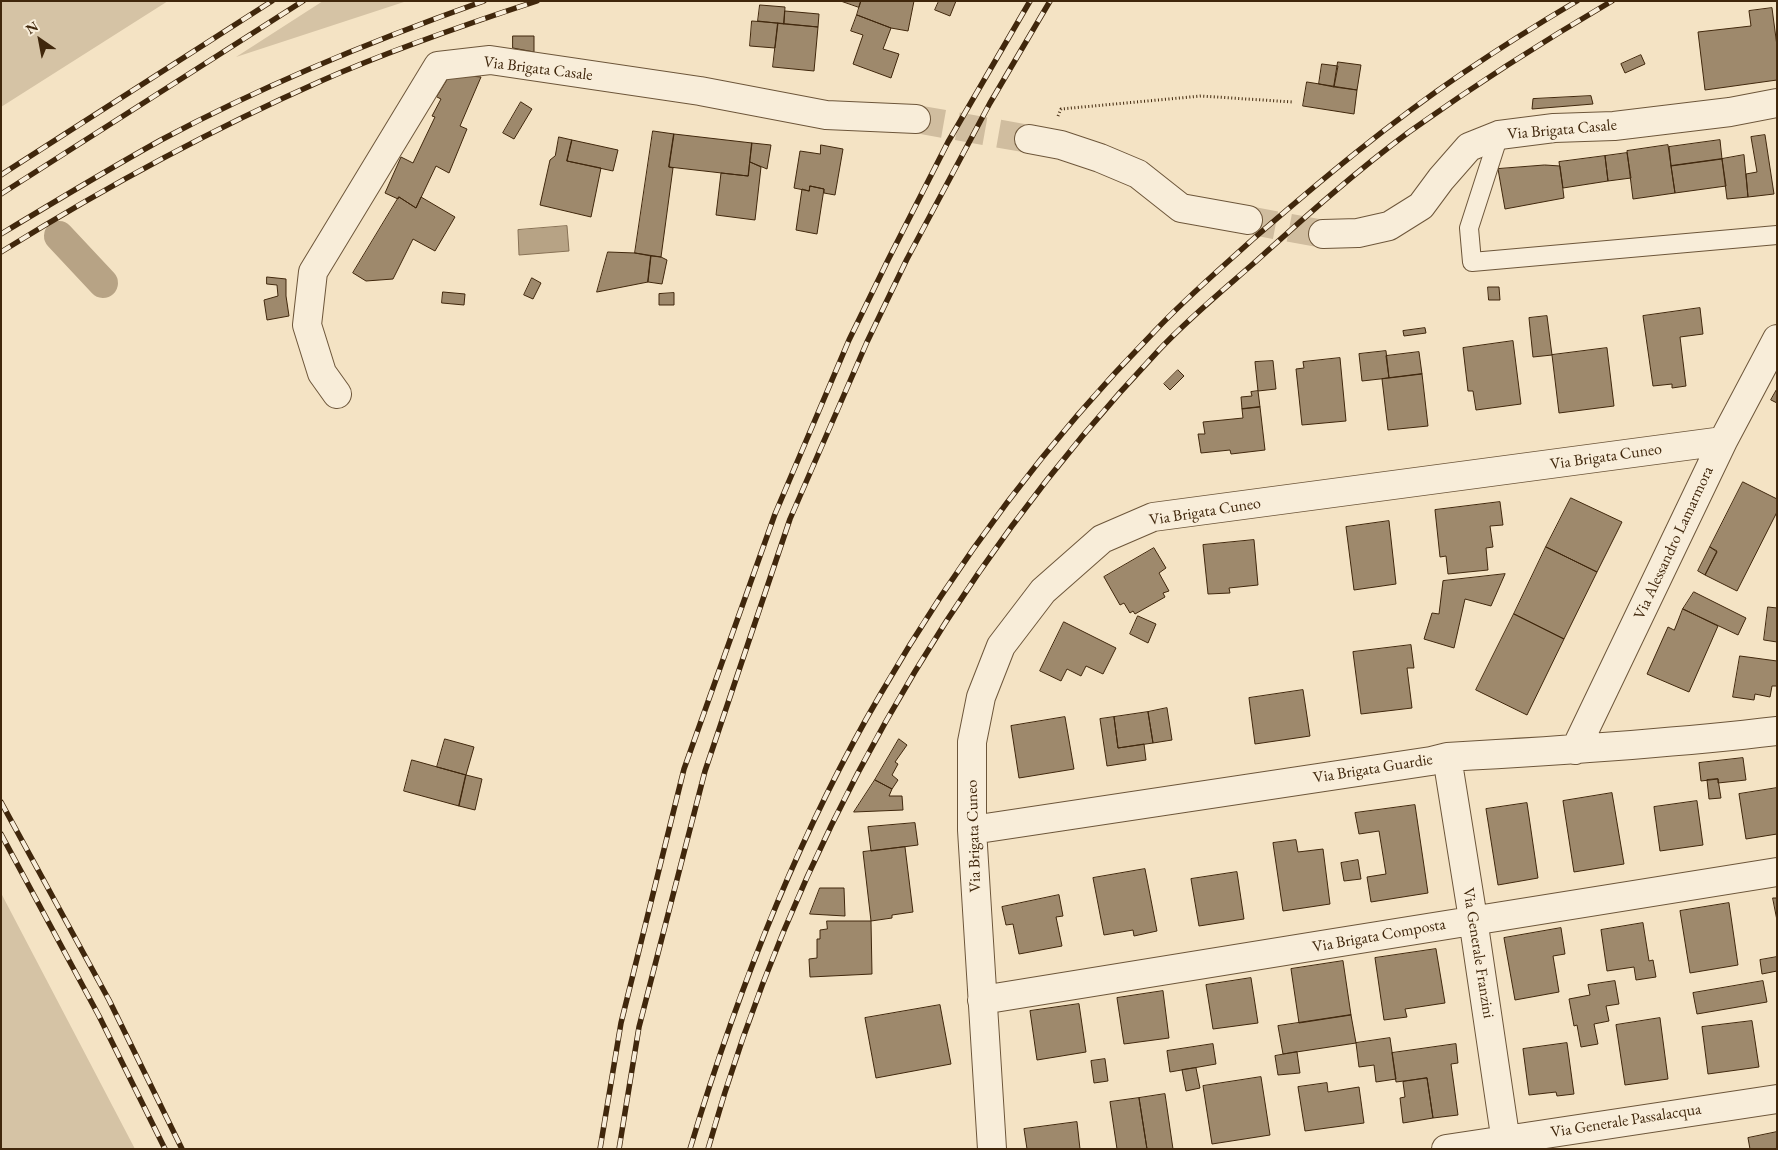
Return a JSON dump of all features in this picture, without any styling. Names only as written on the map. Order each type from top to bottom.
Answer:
[{"type":"street","name":"Via Brigata Casale","points":[[337,394],[322,373],[306,325],[313,272],[438,66],[490,60],[700,91],[826,115],[916,119]]},
{"type":"street","name":"Via Brigata Casale","points":[[1323,234],[1358,232],[1389,226],[1421,206],[1469,147],[1499,136],[1554,128],[1614,126],[1730,112],[1777,103]]},
{"type":"street","points":[[1039,141],[1100,158],[1138,174],[1181,208],[1248,220]]},
{"type":"street","name":"Via Alessandro Lamarmora","points":[[1574,750],[1723,441],[1777,339]]},
{"type":"street","name":"Via Brigata Cuneo","points":[[992,1149],[972,830],[972,742],[981,697],[1002,646],[1043,591],[1102,539],[1153,516],[1723,441]]},
{"type":"street","name":"Via Brigata Guardie","points":[[972,830],[1412,764],[1447,757],[1574,750],[1777,731]]},
{"type":"street","name":"Via Generale Franzini","points":[[1447,757],[1506,1144]]},
{"type":"street","name":"Via Brigata Composta","points":[[982,1000],[1284,952],[1473,919],[1777,872]]},
{"type":"street","name":"Via Generale Passalacqua","points":[[1446,1149],[1506,1144],[1777,1099]]},
{"type":"lane","points":[[1499,136],[1469,228],[1472,262],[1777,235]]},
{"type":"path","points":[[1039,141],[1061,109],[1201,96],[1293,102]]},
{"type":"shaded area","points":[[1,1],[168,1],[1,107]]},
{"type":"shaded area","points":[[323,1],[407,1],[236,57]]},
{"type":"shaded area","points":[[567,226],[569,251],[519,255],[518,230]]},
{"type":"shaded area","points":[[1,893],[135,1149],[1,1149]]},
{"type":"building","points":[[841,1],[861,1],[859,7]]},
{"type":"building","points":[[861,1],[914,1],[908,31],[891,28],[857,15]]},
{"type":"building","points":[[939,1],[956,1],[950,16],[935,10]]},
{"type":"building","points":[[760,5],[785,7],[784,24],[758,21]]},
{"type":"building","points":[[1772,8],[1777,46],[1777,80],[1705,90],[1698,32],[1751,26],[1749,11]]},
{"type":"building","points":[[785,11],[819,14],[818,27],[784,24]]},
{"type":"building","points":[[857,15],[891,28],[883,49],[899,54],[891,78],[853,64],[863,35],[851,31]]},
{"type":"building","points":[[752,21],[778,23],[775,48],[750,46]]},
{"type":"building","points":[[778,23],[818,27],[814,71],[773,67]]},
{"type":"building","points":[[513,36],[534,36],[534,52],[513,48]]},
{"type":"building","points":[[1641,55],[1645,64],[1625,73],[1621,64]]},
{"type":"building","points":[[1338,62],[1361,65],[1357,90],[1334,87]]},
{"type":"building","points":[[1322,64],[1338,66],[1334,87],[1319,84]]},
{"type":"building","points":[[451,74],[481,77],[460,126],[467,129],[449,173],[436,166],[416,208],[399,197],[398,199],[385,193],[401,157],[413,163],[435,117],[432,116],[441,99],[437,97]]},
{"type":"building","points":[[1307,82],[1357,90],[1354,114],[1303,106]]},
{"type":"building","points":[[1591,96],[1593,104],[1532,109],[1533,99]]},
{"type":"building","points":[[521,102],[532,109],[514,139],[503,133]]},
{"type":"building","points":[[653,131],[674,134],[669,167],[673,168],[661,257],[635,253]]},
{"type":"building","points":[[674,134],[752,143],[748,176],[669,167]]},
{"type":"building","points":[[1765,135],[1774,194],[1748,197],[1746,174],[1757,172],[1751,137]]},
{"type":"building","points":[[559,137],[572,140],[567,161],[601,168],[591,217],[540,205],[550,160],[555,156]]},
{"type":"building","points":[[572,140],[618,150],[613,171],[567,161]]},
{"type":"building","points":[[1720,140],[1722,159],[1671,166],[1669,147]]},
{"type":"building","points":[[752,143],[771,145],[767,169],[750,162]]},
{"type":"building","points":[[821,145],[843,149],[835,195],[824,193],[824,189],[810,186],[809,191],[794,188],[800,151],[820,154]]},
{"type":"building","points":[[1668,145],[1675,193],[1633,199],[1627,151]]},
{"type":"building","points":[[1627,153],[1631,178],[1608,181],[1605,156]]},
{"type":"building","points":[[1744,155],[1748,197],[1727,199],[1722,159]]},
{"type":"building","points":[[1605,156],[1608,181],[1563,188],[1559,162]]},
{"type":"building","points":[[1722,159],[1726,186],[1675,193],[1671,166]]},
{"type":"building","points":[[750,162],[761,167],[755,220],[716,215],[721,173],[748,176]]},
{"type":"building","points":[[1545,165],[1560,166],[1564,198],[1505,209],[1498,169]]},
{"type":"building","points":[[810,186],[824,189],[817,234],[796,230],[802,189],[809,191]]},
{"type":"building","points":[[399,197],[416,208],[421,197],[455,217],[435,251],[413,239],[393,279],[366,281],[353,273]]},
{"type":"building","points":[[608,252],[635,253],[651,256],[648,282],[597,292]]},
{"type":"building","points":[[651,256],[667,260],[662,284],[648,282]]},
{"type":"building","points":[[267,277],[286,279],[289,316],[267,320],[264,300],[278,296],[277,285],[267,284]]},
{"type":"building","points":[[532,278],[541,283],[533,299],[524,295]]},
{"type":"building","points":[[1488,287],[1499,287],[1500,300],[1489,300]]},
{"type":"building","points":[[443,292],[465,294],[464,305],[442,303]]},
{"type":"building","points":[[674,293],[674,305],[659,305],[659,294]]},
{"type":"building","points":[[1700,308],[1703,334],[1680,337],[1686,386],[1672,388],[1672,384],[1653,386],[1643,316]]},
{"type":"building","points":[[1547,316],[1552,355],[1533,357],[1529,318]]},
{"type":"building","points":[[1425,328],[1426,333],[1404,336],[1403,331]]},
{"type":"building","points":[[1513,341],[1521,404],[1476,410],[1473,391],[1468,391],[1463,348]]},
{"type":"building","points":[[1607,348],[1614,406],[1559,413],[1552,355]]},
{"type":"building","points":[[1386,351],[1389,378],[1362,381],[1359,354]]},
{"type":"building","points":[[1419,352],[1422,374],[1389,378],[1386,356]]},
{"type":"building","points":[[1340,358],[1346,421],[1302,425],[1296,369],[1304,368],[1303,362]]},
{"type":"building","points":[[1273,361],[1276,389],[1258,391],[1255,362]]},
{"type":"building","points":[[1178,370],[1184,376],[1170,390],[1164,384]]},
{"type":"building","points":[[1422,374],[1428,426],[1388,430],[1382,379]]},
{"type":"building","points":[[1777,389],[1777,403],[1771,400]]},
{"type":"building","points":[[1258,391],[1260,407],[1242,409],[1241,397],[1252,396],[1251,392]]},
{"type":"building","points":[[1260,407],[1265,450],[1231,454],[1230,450],[1201,453],[1198,434],[1205,434],[1203,422],[1243,418],[1242,409]]},
{"type":"building","points":[[1743,482],[1777,499],[1777,512],[1737,591],[1705,575],[1717,551],[1710,547]]},
{"type":"building","points":[[1571,498],[1622,522],[1597,572],[1546,547]]},
{"type":"building","points":[[1500,502],[1503,525],[1490,526],[1493,547],[1486,548],[1488,570],[1448,574],[1446,556],[1440,557],[1435,510]]},
{"type":"building","points":[[1389,521],[1396,584],[1354,590],[1346,527]]},
{"type":"building","points":[[1254,540],[1258,585],[1229,588],[1230,593],[1208,594],[1203,545]]},
{"type":"building","points":[[1546,547],[1597,572],[1564,639],[1514,614]]},
{"type":"building","points":[[1710,547],[1717,552],[1705,575],[1698,571]]},
{"type":"building","points":[[1154,548],[1166,568],[1159,573],[1169,591],[1163,593],[1165,597],[1135,614],[1133,611],[1130,613],[1124,603],[1120,605],[1104,577]]},
{"type":"building","points":[[1505,574],[1491,606],[1465,599],[1454,648],[1424,639],[1432,613],[1439,614],[1443,581]]},
{"type":"building","points":[[1694,592],[1746,618],[1738,635],[1683,609]]},
{"type":"building","points":[[1768,607],[1777,608],[1777,642],[1764,640]]},
{"type":"building","points":[[1683,609],[1718,626],[1689,692],[1647,674],[1668,627],[1674,630]]},
{"type":"building","points":[[1514,614],[1564,639],[1527,715],[1476,690]]},
{"type":"building","points":[[1138,616],[1156,624],[1148,643],[1130,634]]},
{"type":"building","points":[[1064,622],[1116,648],[1103,674],[1086,666],[1081,676],[1067,669],[1061,681],[1040,671]]},
{"type":"building","points":[[1411,645],[1414,668],[1407,668],[1412,708],[1361,714],[1353,652]]},
{"type":"building","points":[[1740,656],[1777,661],[1777,686],[1772,686],[1770,697],[1755,694],[1754,700],[1733,697]]},
{"type":"building","points":[[1303,690],[1310,736],[1255,744],[1249,698]]},
{"type":"building","points":[[1167,708],[1172,740],[1153,743],[1148,712]]},
{"type":"building","points":[[1148,712],[1153,743],[1118,748],[1114,717]]},
{"type":"building","points":[[1065,717],[1074,769],[1019,778],[1011,726]]},
{"type":"building","points":[[1114,717],[1118,748],[1144,744],[1146,760],[1107,766],[1100,719]]},
{"type":"building","points":[[445,739],[474,747],[466,775],[437,767]]},
{"type":"building","points":[[899,739],[907,745],[895,762],[898,764],[892,775],[898,780],[892,789],[875,780]]},
{"type":"building","points":[[1743,758],[1746,780],[1718,783],[1718,779],[1701,781],[1699,763]]},
{"type":"building","points":[[412,760],[466,775],[459,806],[404,791]]},
{"type":"building","points":[[466,775],[482,779],[475,810],[459,806]]},
{"type":"building","points":[[1718,779],[1721,798],[1709,799],[1707,780]]},
{"type":"building","points":[[875,780],[892,789],[889,796],[902,796],[903,810],[854,812]]},
{"type":"building","points":[[1777,788],[1777,834],[1746,839],[1739,794]]},
{"type":"building","points":[[1612,793],[1624,864],[1574,872],[1563,801]]},
{"type":"building","points":[[1697,801],[1703,845],[1660,851],[1654,807]]},
{"type":"building","points":[[1527,803],[1538,878],[1498,885],[1486,809]]},
{"type":"building","points":[[1415,805],[1428,893],[1371,902],[1367,877],[1386,874],[1379,831],[1359,834],[1355,813]]},
{"type":"building","points":[[915,823],[918,845],[871,851],[868,827]]},
{"type":"building","points":[[1296,840],[1298,852],[1323,849],[1330,904],[1283,911],[1273,843]]},
{"type":"building","points":[[905,847],[913,912],[871,921],[863,852]]},
{"type":"building","points":[[1358,860],[1361,879],[1344,881],[1341,863]]},
{"type":"building","points":[[1145,869],[1157,931],[1134,936],[1133,930],[1104,935],[1093,878]]},
{"type":"building","points":[[1237,872],[1244,919],[1199,926],[1191,879]]},
{"type":"building","points":[[820,888],[844,888],[845,916],[810,914]]},
{"type":"building","points":[[1059,895],[1063,916],[1056,917],[1062,946],[1019,954],[1013,924],[1006,925],[1002,907]]},
{"type":"building","points":[[1773,898],[1777,898],[1777,920]]},
{"type":"building","points":[[1729,903],[1738,965],[1690,973],[1680,911]]},
{"type":"building","points":[[827,921],[871,921],[872,974],[810,977],[809,959],[817,958],[817,939],[820,939],[820,930],[827,929]]},
{"type":"building","points":[[1643,923],[1649,961],[1653,960],[1656,977],[1636,980],[1634,967],[1607,971],[1601,930]]},
{"type":"building","points":[[1561,928],[1565,954],[1553,956],[1559,992],[1515,1000],[1504,938]]},
{"type":"building","points":[[1436,949],[1445,1003],[1405,1009],[1407,1017],[1384,1020],[1375,958]]},
{"type":"building","points":[[1777,957],[1777,971],[1762,974],[1760,960]]},
{"type":"building","points":[[1343,961],[1351,1015],[1299,1023],[1291,969]]},
{"type":"building","points":[[1251,978],[1258,1023],[1213,1029],[1206,985]]},
{"type":"building","points":[[1615,981],[1619,1004],[1606,1006],[1609,1021],[1594,1024],[1598,1044],[1581,1047],[1577,1025],[1574,1026],[1569,999],[1590,995],[1588,985]]},
{"type":"building","points":[[1763,981],[1767,1002],[1697,1014],[1693,993]]},
{"type":"building","points":[[1163,991],[1169,1038],[1124,1044],[1117,998]]},
{"type":"building","points":[[1079,1004],[1086,1052],[1037,1060],[1030,1011]]},
{"type":"building","points":[[940,1005],[951,1064],[876,1078],[865,1018]]},
{"type":"building","points":[[1351,1015],[1356,1043],[1283,1054],[1278,1026]]},
{"type":"building","points":[[1660,1018],[1668,1079],[1625,1085],[1616,1025]]},
{"type":"building","points":[[1752,1021],[1759,1067],[1708,1074],[1702,1027]]},
{"type":"building","points":[[1390,1038],[1396,1079],[1376,1082],[1374,1065],[1359,1067],[1356,1043]]},
{"type":"building","points":[[1567,1043],[1574,1094],[1557,1096],[1556,1092],[1529,1095],[1523,1049]]},
{"type":"building","points":[[1213,1044],[1216,1064],[1170,1072],[1167,1051]]},
{"type":"building","points":[[1456,1044],[1458,1063],[1451,1064],[1458,1115],[1433,1118],[1427,1078],[1396,1082],[1392,1053]]},
{"type":"building","points":[[1297,1052],[1300,1073],[1278,1075],[1275,1056]]},
{"type":"building","points":[[1105,1059],[1108,1081],[1094,1083],[1091,1061]]},
{"type":"building","points":[[1196,1068],[1200,1088],[1186,1091],[1182,1070]]},
{"type":"building","points":[[1261,1077],[1270,1135],[1212,1144],[1203,1086]]},
{"type":"building","points":[[1427,1078],[1433,1118],[1403,1123],[1400,1098],[1405,1097],[1403,1082]]},
{"type":"building","points":[[1327,1083],[1328,1092],[1359,1087],[1364,1123],[1305,1131],[1298,1087]]},
{"type":"building","points":[[1165,1094],[1173,1149],[1147,1149],[1139,1098]]},
{"type":"building","points":[[1139,1098],[1147,1149],[1117,1149],[1110,1102]]},
{"type":"building","points":[[1077,1122],[1080,1149],[1027,1149],[1024,1129]]},
{"type":"building","points":[[1777,1132],[1777,1149],[1750,1149],[1748,1138]]},
{"type":"waterway","points":[[59,236],[103,283]]},
{"type":"tunnel","points":[[916,119],[1029,139]]},
{"type":"tunnel","points":[[1248,220],[1323,234]]},
{"type":"railway","points":[[1,175],[272,1]]},
{"type":"railway","points":[[1,194],[303,1]]},
{"type":"railway","points":[[1,234],[161,140],[239,101],[320,64],[484,1]]},
{"type":"railway","points":[[1,252],[118,183],[239,119],[347,70],[401,48],[537,1]]},
{"type":"railway","points":[[600,1149],[621,1023],[684,769],[775,514],[849,340],[888,260],[948,142],[1030,1]]},
{"type":"railway","points":[[619,1149],[639,1027],[705,771],[790,519],[867,342],[907,259],[990,103],[1050,1]]},
{"type":"railway","points":[[690,1149],[708,1090],[749,974],[796,860],[822,804],[850,749],[909,646],[972,551],[1006,504],[1077,416],[1115,373],[1178,308],[1252,240],[1329,174],[1435,92],[1491,54],[1577,1]]},
{"type":"railway","points":[[708,1149],[743,1039],[784,930],[832,825],[886,722],[945,623],[1011,528],[1082,436],[1159,350],[1205,305],[1369,163],[1409,132],[1484,81],[1612,1]]},
{"type":"railway","points":[[1,802],[109,1000],[182,1149]]},
{"type":"railway","points":[[1,834],[99,1016],[165,1149]]}]
